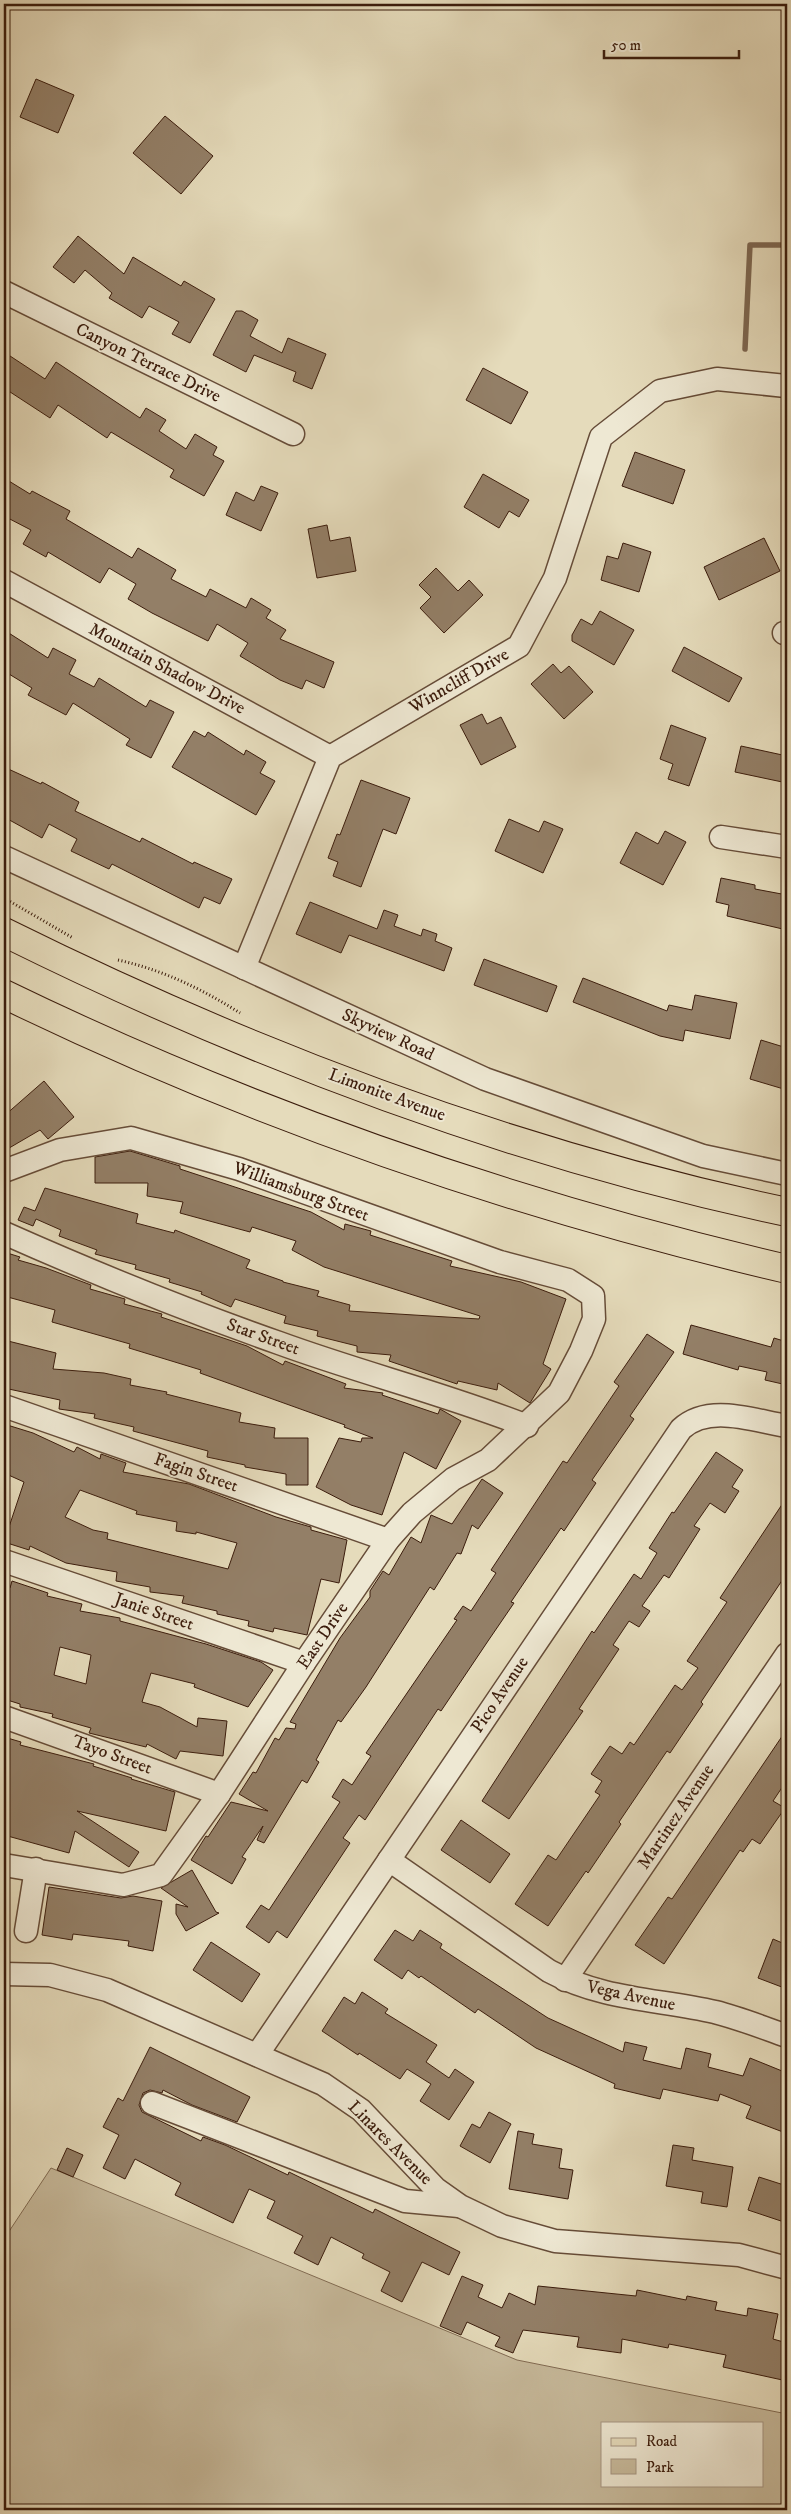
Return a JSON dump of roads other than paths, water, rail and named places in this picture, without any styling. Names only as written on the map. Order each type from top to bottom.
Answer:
[{"type":"main road","name":"Limonite Avenue","points":[[4,932],[64,962],[201,1022],[446,1117],[654,1181],[787,1212]]},
{"type":"main road","points":[[4,994],[163,1068],[318,1128],[433,1169],[598,1221],[686,1245],[787,1269]]},
{"type":"street","name":"Canyon Terrace Drive","points":[[4,292],[293,434]]},
{"type":"street","name":"Winncliff Drive","points":[[330,757],[519,646],[555,578],[600,437],[660,391],[716,379],[786,386]]},
{"type":"street","name":"Mountain Shadow Drive","points":[[4,581],[330,757]]},
{"type":"street","points":[[244,968],[330,757]]},
{"type":"street","points":[[721,837],[787,847]]},
{"type":"street","name":"Skyview Road","points":[[4,857],[485,1079],[703,1156],[787,1174]]},
{"type":"street","name":"Williamsburg Street","points":[[4,1171],[60,1150],[131,1138],[239,1169],[500,1262],[568,1280],[592,1296]]},
{"type":"street","name":"Star Street","points":[[4,1233],[105,1278],[280,1344],[482,1408],[527,1426]]},
{"type":"street","name":"East Drive","points":[[4,1865],[123,1885],[161,1875],[219,1794],[304,1663],[388,1540],[412,1513],[453,1479],[488,1460],[527,1426],[559,1393],[581,1351],[594,1319],[592,1296]]},
{"type":"street","name":"Fagin Street","points":[[4,1406],[388,1540]]},
{"type":"street","name":"Pico Avenue","points":[[258,2054],[681,1429],[698,1417],[711,1415],[787,1426]]},
{"type":"street","name":"Janie Street","points":[[4,1561],[304,1663]]},
{"type":"street","name":"Martinez Avenue","points":[[565,1980],[787,1654]]},
{"type":"street","name":"Tayo Street","points":[[4,1717],[219,1794]]},
{"type":"street","name":"Vega Avenue","points":[[389,1860],[549,1971],[565,1980],[595,1991],[625,1998],[716,2013],[787,2036]]},
{"type":"street","points":[[26,1931],[36,1869]]},
{"type":"street","name":"Linares Avenue","points":[[4,1974],[50,1974],[107,1990],[258,2054],[323,2084],[361,2110],[436,2189],[460,2206],[502,2226],[555,2241],[739,2255],[787,2268]]},
{"type":"street","points":[[152,2103],[405,2201],[460,2206]]},
{"type":"waterway","points":[[745,349],[750,245],[787,245]]}]
